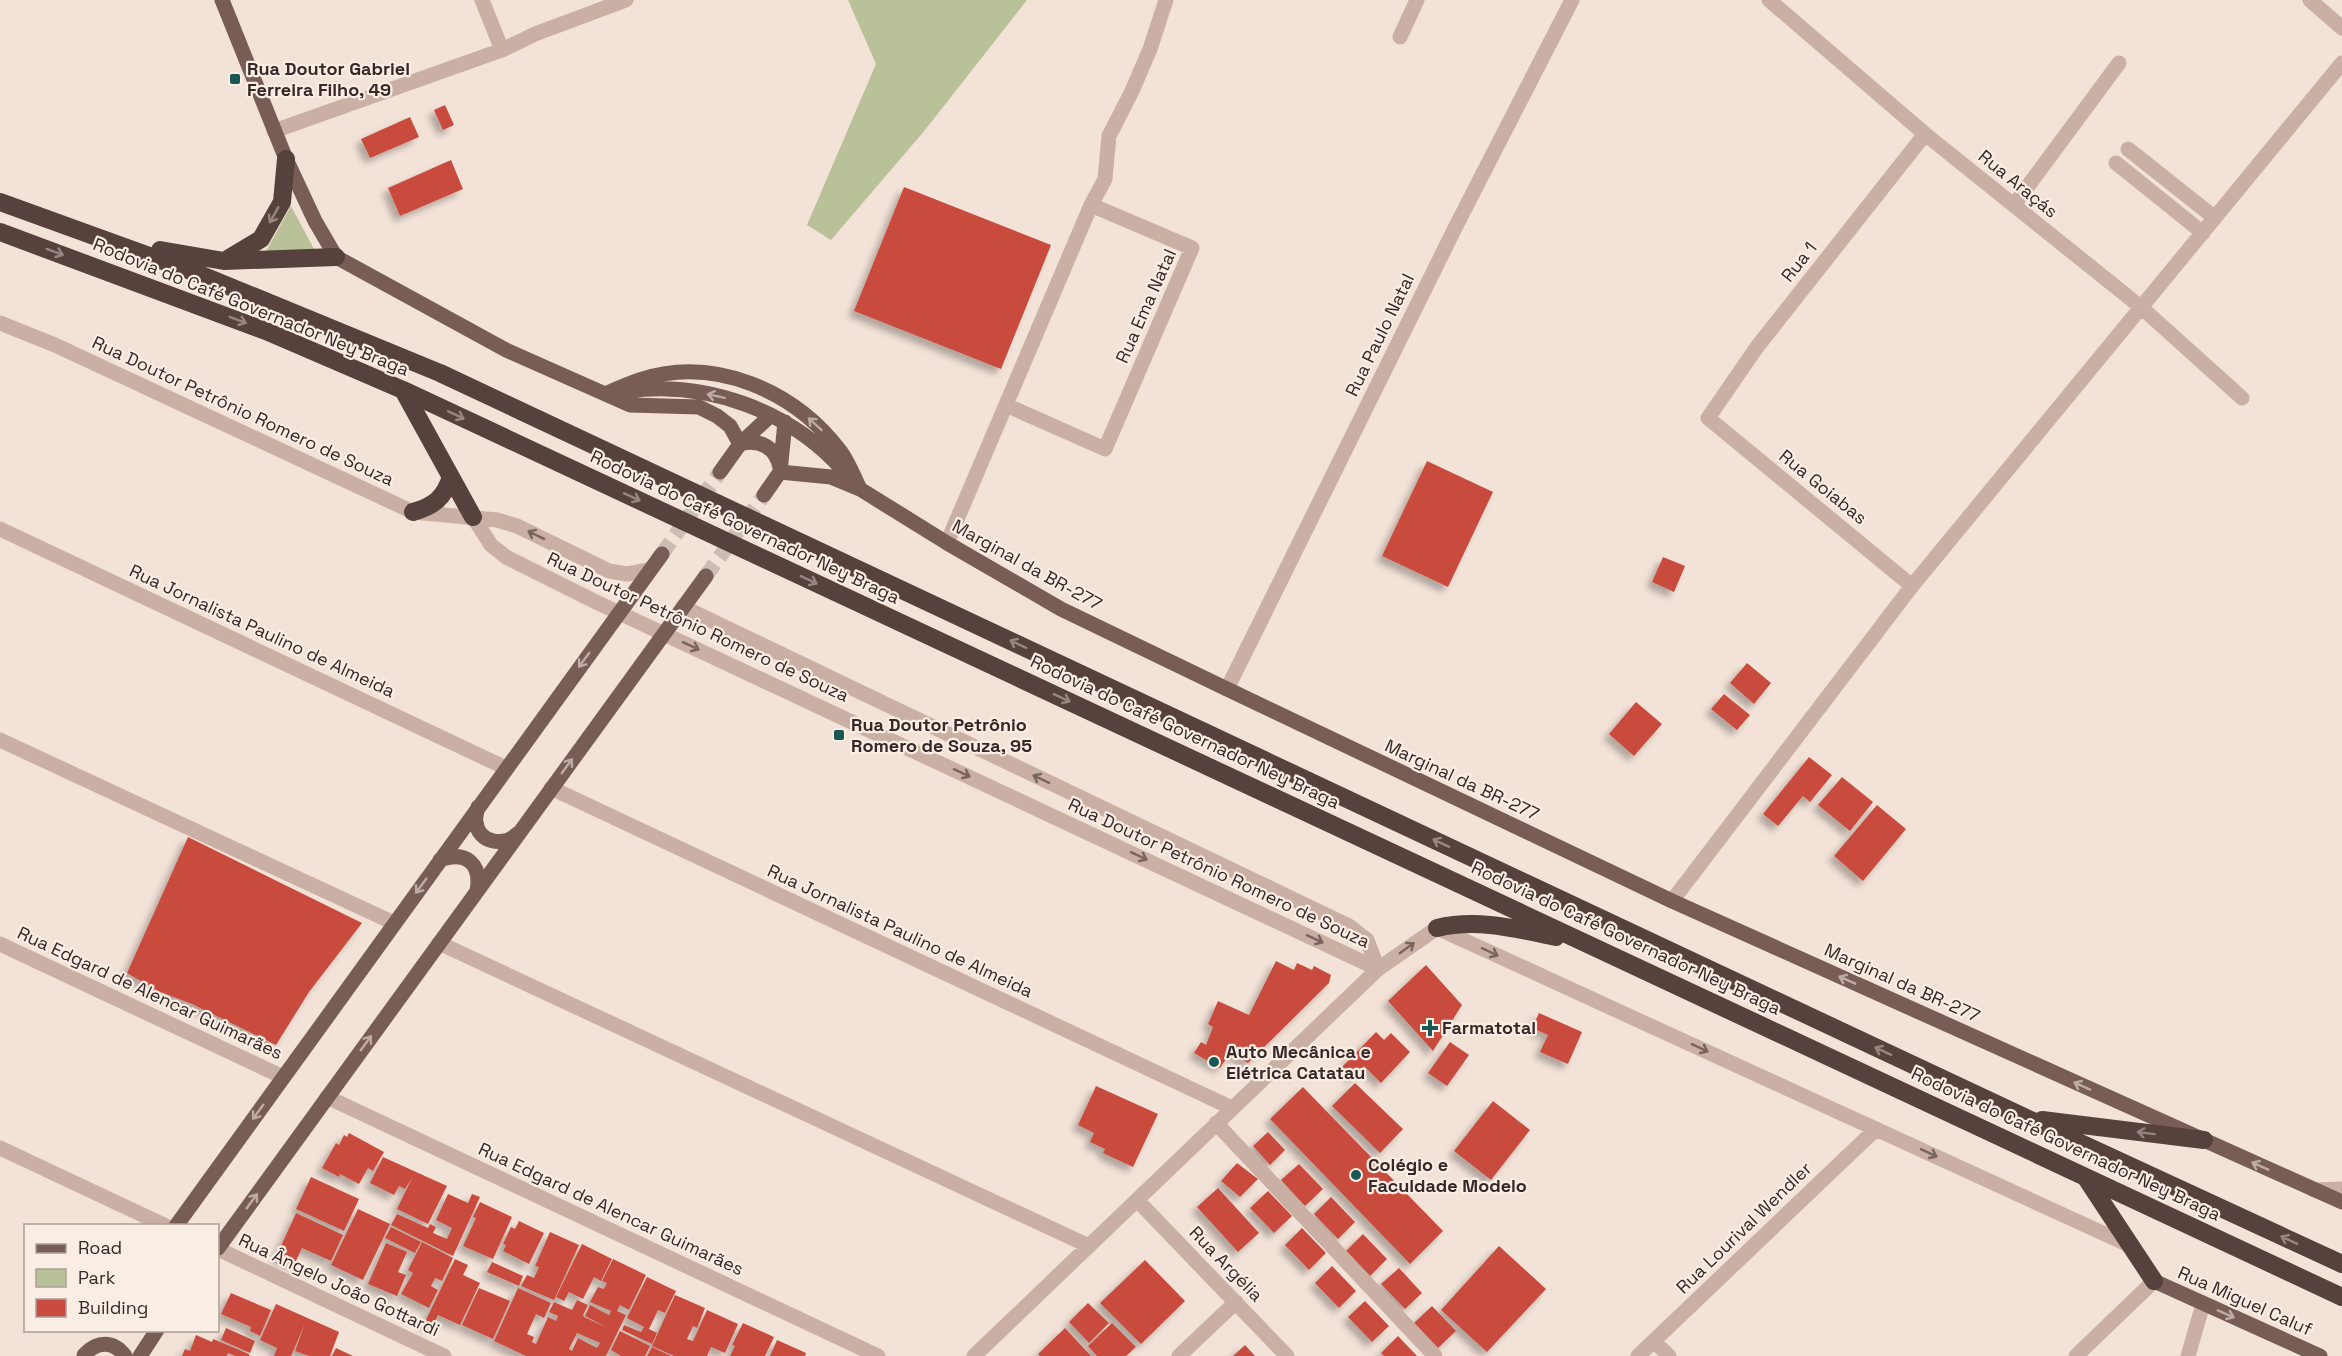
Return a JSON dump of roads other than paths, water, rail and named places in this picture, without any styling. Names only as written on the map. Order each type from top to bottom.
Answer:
[{"type":"highway","points":[[224,261],[261,239],[282,202],[286,159]]},
{"type":"highway","name":"Rodovia do Café Governador Ney Braga","points":[[0,201],[111,241],[343,332],[528,413],[2024,1118],[2342,1264]]},
{"type":"highway","name":"Rodovia do Café Governador Ney Braga","points":[[0,232],[266,331],[403,390],[2342,1297]]},
{"type":"highway","points":[[111,241],[224,261],[336,257]]},
{"type":"highway","points":[[403,390],[473,517]]},
{"type":"highway","points":[[413,512],[429,507],[440,499],[446,492],[451,477]]},
{"type":"highway","points":[[1437,928],[1457,923],[1510,927],[1588,944]]},
{"type":"highway","points":[[2024,1118],[2204,1140]]},
{"type":"highway","points":[[2085,1177],[2154,1281]]},
{"type":"main road","points":[[222,0],[286,159],[315,221],[336,257],[506,350],[630,405],[699,407],[730,426],[740,444]]},
{"type":"main road","points":[[605,394],[640,380],[678,373],[717,375],[754,384],[788,401],[818,425],[842,454],[860,489]]},
{"type":"main road","points":[[605,394],[643,389],[682,390],[720,396],[778,418],[831,457],[860,489]]},
{"type":"main road","points":[[720,472],[740,444],[778,418]]},
{"type":"main road","points":[[764,495],[780,472],[778,418]]},
{"type":"main road","points":[[740,444],[759,443],[770,449],[778,459],[780,472]]},
{"type":"main road","points":[[780,472],[831,477],[860,489]]},
{"type":"main road","name":"Marginal da BR-277","points":[[860,489],[1061,609],[1227,689],[1672,901],[2342,1202]]},
{"type":"main road","points":[[177,1224],[662,554]]},
{"type":"main road","points":[[219,1248],[706,576]]},
{"type":"main road","points":[[478,807],[476,822],[482,835],[495,842],[510,840],[521,830]]},
{"type":"main road","points":[[440,860],[452,856],[465,858],[475,866],[479,878],[477,891]]},
{"type":"main road","name":"Rua Miguel Caluf","points":[[2154,1281],[2320,1356]]},
{"type":"main road","points":[[84,1356],[100,1332]]},
{"type":"main road","points":[[140,1356],[157,1332]]},
{"type":"main road","points":[[84,1356],[91,1348],[100,1344],[111,1344],[120,1349],[124,1356]]},
{"type":"street","points":[[482,0],[502,50]]},
{"type":"street","points":[[274,131],[502,50],[536,34],[626,0]]},
{"type":"street","points":[[947,543],[1091,205],[1105,179],[1109,136],[1150,49],[1166,0]]},
{"type":"street","points":[[1400,38],[1417,0]]},
{"type":"street","name":"Rua Paulo Natal","points":[[1227,689],[1456,226],[1572,0]]},
{"type":"street","name":"Rua Araçás","points":[[1769,0],[1925,135],[2142,308],[2242,398]]},
{"type":"street","points":[[2310,0],[2342,28]]},
{"type":"street","points":[[2014,205],[2119,63]]},
{"type":"street","points":[[1672,901],[1912,586],[2342,63]]},
{"type":"street","name":"Rua 1","points":[[1708,418],[1757,347],[1925,135]]},
{"type":"street","points":[[2128,149],[2215,218]]},
{"type":"street","points":[[2116,163],[2203,233]]},
{"type":"street","name":"Rua Ema Natal","points":[[1006,405],[1105,449],[1192,248],[1091,205]]},
{"type":"street","name":"Rua Doutor Petrônio Romero de Souza","points":[[0,323],[55,345],[413,512],[496,520],[517,526],[609,571],[627,574],[649,570]]},
{"type":"street","name":"Rua Goiabas","points":[[1708,418],[1912,586]]},
{"type":"street","name":"Rua Doutor Petrônio Romero de Souza","points":[[473,517],[491,545],[506,557],[1378,969]]},
{"type":"street","name":"Rua Jornalista Paulino de Almeida","points":[[0,529],[507,768]]},
{"type":"street","name":"Rua Doutor Petrônio Romero de Souza","points":[[683,607],[1349,926],[1367,940],[1378,969]]},
{"type":"street","points":[[0,740],[394,923]]},
{"type":"street","name":"Rua Jornalista Paulino de Almeida","points":[[551,788],[1232,1108]]},
{"type":"street","points":[[974,1356],[1378,969],[1437,928],[2131,1246]]},
{"type":"street","points":[[439,943],[1089,1246]]},
{"type":"street","name":"Rua Edgard de Alencar Guimarães","points":[[0,944],[283,1077]]},
{"type":"street","name":"Rua Edgard de Alencar Guimarães","points":[[327,1097],[878,1356]]},
{"type":"street","points":[[1216,1123],[1435,1356]]},
{"type":"street","name":"Rua Lourival Wendler","points":[[1638,1356],[1876,1129]]},
{"type":"street","points":[[0,1148],[162,1224]]},
{"type":"street","points":[[2314,1190],[2342,1189]]},
{"type":"street","name":"Rua Argélia","points":[[1137,1200],[1287,1356]]},
{"type":"street","name":"Rua Ângelo João Gottardi","points":[[219,1249],[444,1356]]},
{"type":"street","points":[[2076,1356],[2154,1281]]},
{"type":"street","points":[[1179,1356],[1236,1302]]},
{"type":"street","points":[[2188,1356],[2203,1304]]},
{"type":"street","points":[[1654,1341],[1669,1356]]},
{"type":"tunnel","points":[[662,554],[720,472]]},
{"type":"tunnel","points":[[706,576],[764,495]]},
{"type":"place","name":"Rua Doutor Gabriel Ferreira Filho, 49","points":[[235,79]]},
{"type":"place","name":"Rua Doutor Petrônio Romero de Souza, 95","points":[[839,735]]},
{"type":"place","name":"Farmatotal","points":[[1430,1028]]},
{"type":"place","name":"Auto Mecânica e Elétrica Catatau","points":[[1214,1062]]},
{"type":"place","name":"Colégio e Faculdade Modelo","points":[[1356,1175]]}]
